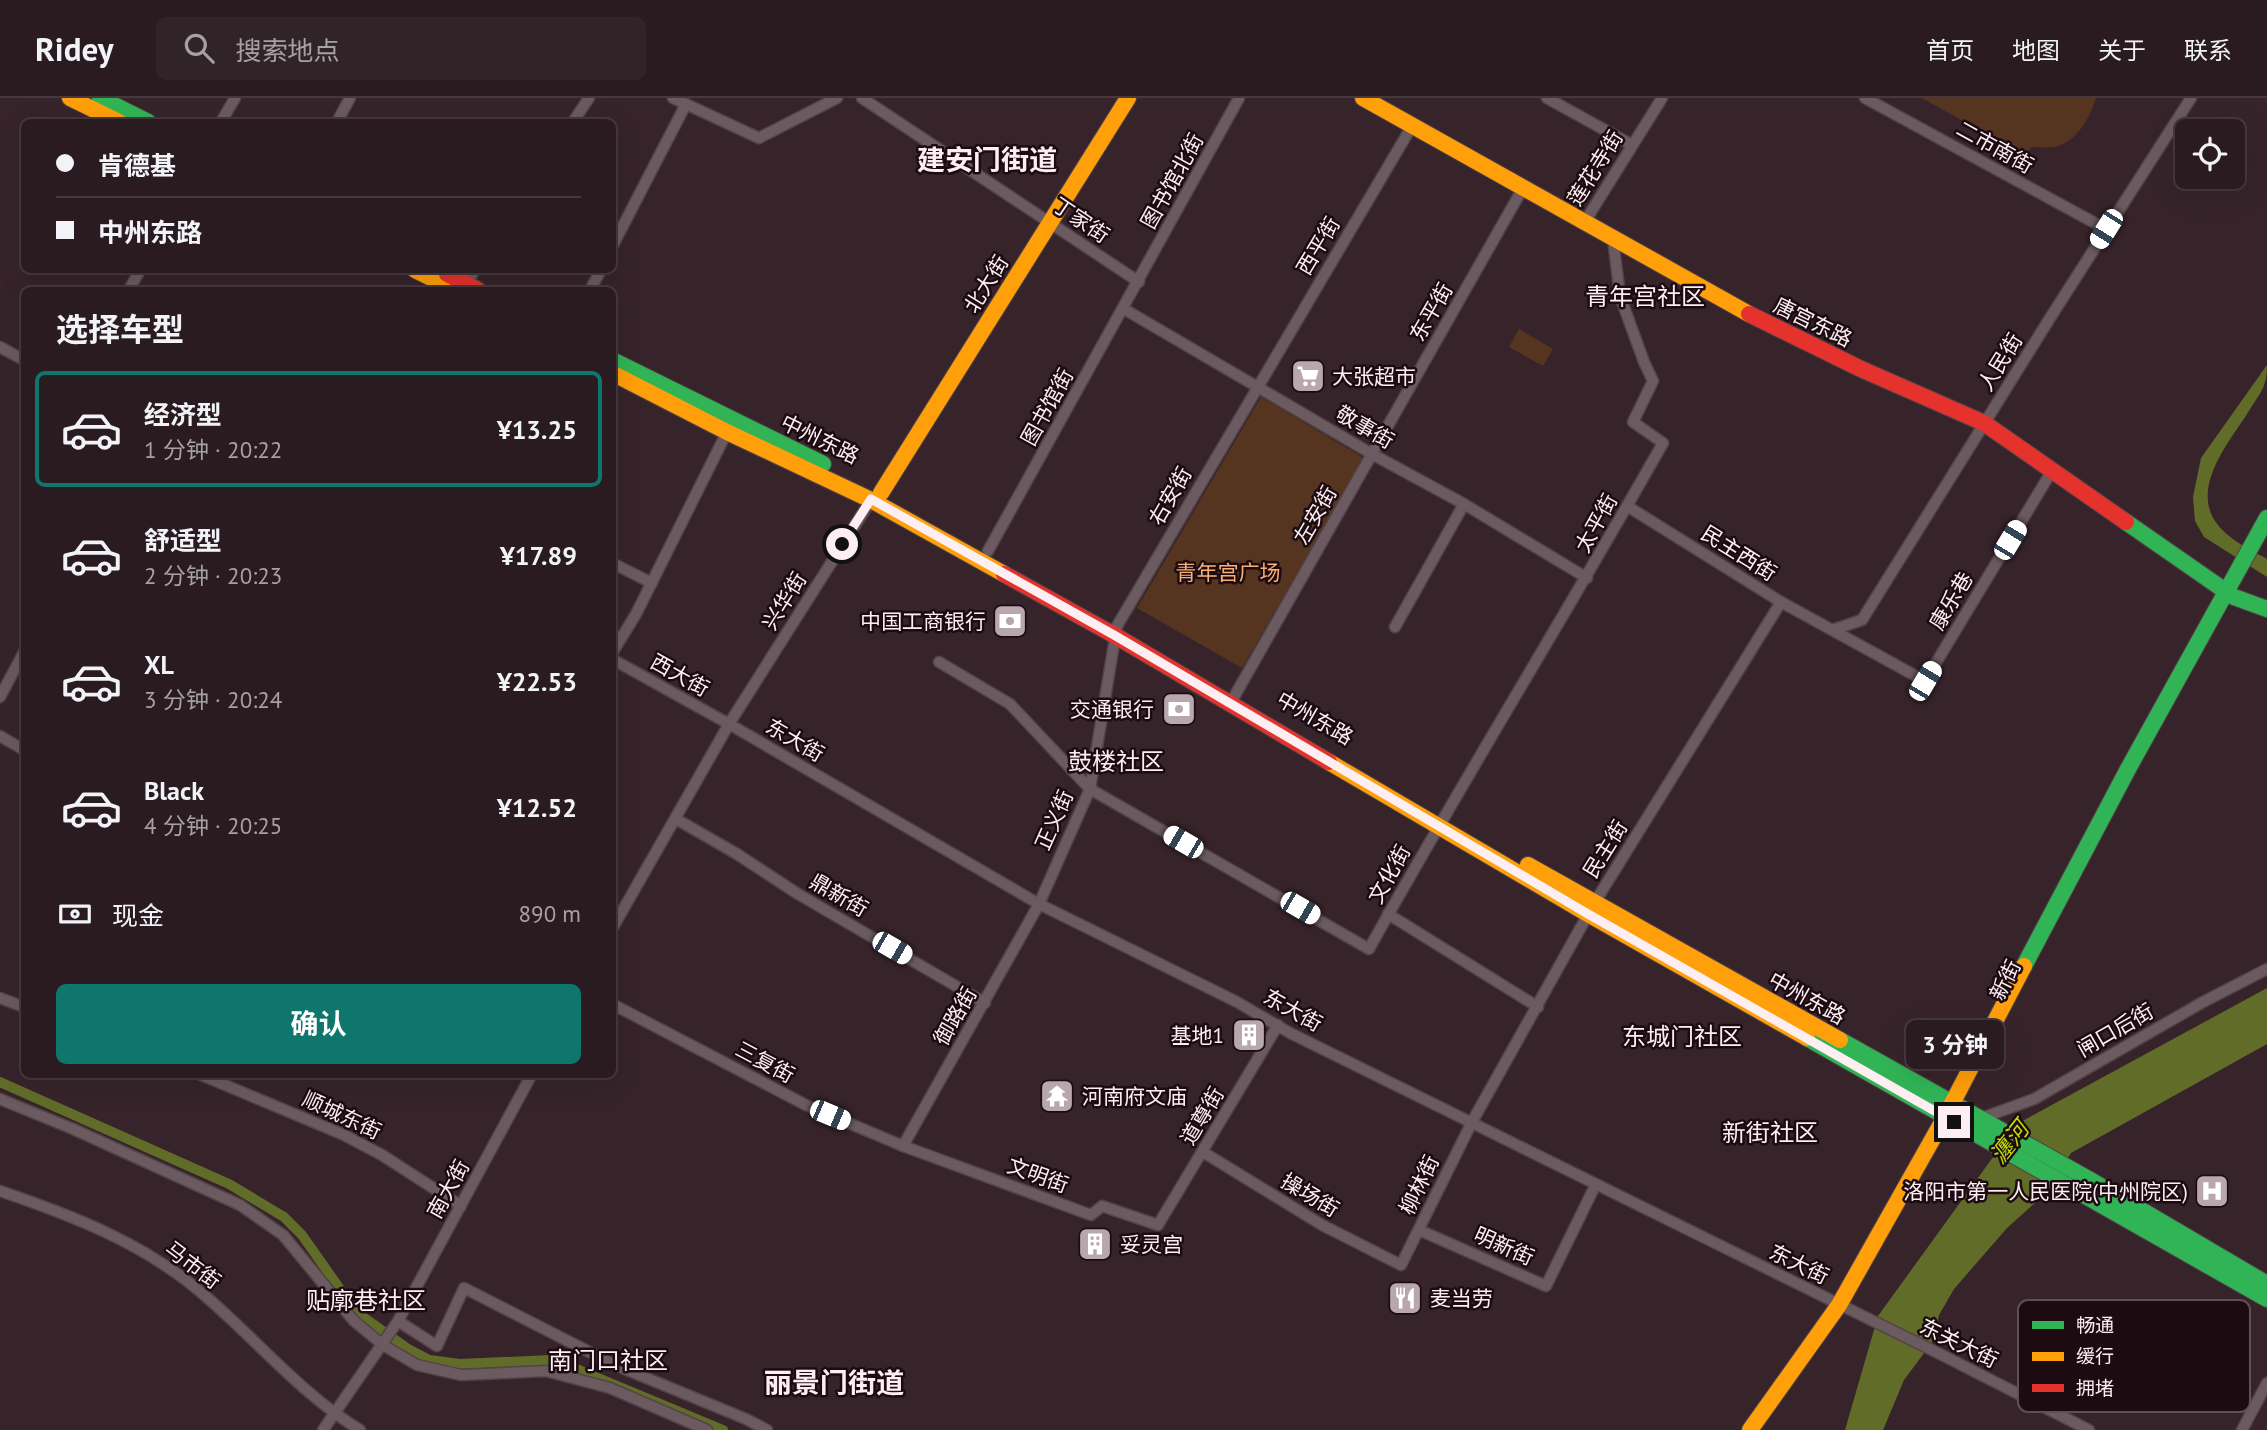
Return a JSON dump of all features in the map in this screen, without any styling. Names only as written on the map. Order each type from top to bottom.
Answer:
[{"type":"main road","points":[[70,98],[113,119]]},
{"type":"main road","points":[[100,98],[142,119]]},
{"type":"main road","name":"北大街","points":[[875,494],[1118,98]]},
{"type":"main road","name":"北大街","points":[[1045,220],[1128,98]]},
{"type":"main road","name":"唐宫东路","points":[[1363,98],[1756,318],[1984,424],[2053,469],[2230,595],[2267,609]]},
{"type":"main road","points":[[423,273],[460,287]]},
{"type":"main road","points":[[441,273],[462,287]]},
{"type":"main road","name":"中州东路","points":[[616,362],[988,551],[1115,631]]},
{"type":"main road","name":"中州东路","points":[[616,375],[727,432],[875,494],[1591,908],[2085,1186]]},
{"type":"main road","name":"新街","points":[[1761,1430],[1844,1308],[1953,1113],[2262,539],[2267,518]]},
{"type":"main road","points":[[2085,1186],[2267,1284]]},
{"type":"main road","points":[[2085,1186],[2267,1299]]},
{"type":"main road","points":[[1750,1430],[1844,1308]]},
{"type":"street","points":[[223,119],[235,98]]},
{"type":"street","points":[[340,119],[350,98]]},
{"type":"street","points":[[575,119],[589,98]]},
{"type":"street","points":[[673,98],[759,138],[837,98]]},
{"type":"street","name":"丁家街","points":[[862,98],[1139,282]]},
{"type":"street","name":"图书馆北街","points":[[1139,282],[1239,98]]},
{"type":"street","points":[[1547,98],[1632,145]]},
{"type":"street","name":"莲花寺街","points":[[1584,223],[1662,98]]},
{"type":"street","name":"二市南街","points":[[1865,98],[2106,229]]},
{"type":"street","name":"人民街","points":[[1832,630],[1862,620],[2191,98]]},
{"type":"street","points":[[616,239],[686,104]]},
{"type":"street","name":"西平街","points":[[1257,385],[1412,126]]},
{"type":"street","name":"东平街","points":[[1372,454],[1523,188]]},
{"type":"street","name":"太平街","points":[[1440,821],[1587,578],[1663,443],[1633,422],[1653,381],[1620,296],[1613,239]]},
{"type":"street","name":"图书馆街","points":[[988,551],[1139,282]]},
{"type":"street","name":"敬事街","points":[[1124,309],[1372,454],[1464,504],[1587,578]]},
{"type":"street","points":[[0,347],[21,358]]},
{"type":"street","name":"右安街","points":[[1115,631],[1257,385]]},
{"type":"street","points":[[616,646],[652,583],[727,432]]},
{"type":"street","name":"左安街","points":[[1232,699],[1372,454]]},
{"type":"street","name":"康乐巷","points":[[1925,681],[2053,469]]},
{"type":"street","name":"兴华街","points":[[729,724],[875,494]]},
{"type":"street","points":[[1395,627],[1464,504]]},
{"type":"street","name":"民主西街","points":[[1627,506],[1781,602],[1925,681]]},
{"type":"street","points":[[616,565],[652,583]]},
{"type":"street","name":"民主街","points":[[1472,1122],[1591,908],[1781,602]]},
{"type":"street","name":"正义街","points":[[1039,904],[1094,791],[1115,631]]},
{"type":"street","points":[[0,697],[21,658]]},
{"type":"street","name":"西大街","points":[[616,661],[729,724]]},
{"type":"street","points":[[939,662],[1010,704],[1094,791]]},
{"type":"street","points":[[616,922],[729,724]]},
{"type":"street","name":"东大街","points":[[729,724],[1039,904],[1844,1308]]},
{"type":"street","points":[[0,736],[21,748]]},
{"type":"street","name":"文化街","points":[[1094,791],[1369,949],[1440,821]]},
{"type":"street","name":"鼎新街","points":[[676,818],[798,894],[985,1003]]},
{"type":"street","name":"御路街","points":[[903,1146],[1039,904]]},
{"type":"street","points":[[1388,914],[1538,1007]]},
{"type":"street","name":"闸口后街","points":[[1984,1127],[2203,1002],[2267,969]]},
{"type":"street","points":[[0,998],[21,1006]]},
{"type":"street","name":"三复街","points":[[616,1006],[806,1105],[903,1146]]},
{"type":"street","name":"道尊街","points":[[1158,1225],[1278,1025]]},
{"type":"street","name":"顺城东街","points":[[209,1078],[344,1135],[382,1155],[461,1206]]},
{"type":"street","name":"南大街","points":[[323,1430],[398,1321],[530,1078]]},
{"type":"street","points":[[0,1099],[240,1205],[283,1235],[354,1321],[383,1345],[417,1365],[461,1375],[545,1371],[610,1388],[707,1430]]},
{"type":"street","name":"柳林街","points":[[1401,1265],[1472,1122]]},
{"type":"street","name":"文明街","points":[[903,1146],[1091,1215],[1102,1206],[1158,1225]]},
{"type":"street","name":"操场街","points":[[1203,1152],[1322,1226],[1401,1265]]},
{"type":"street","name":"明新街","points":[[1419,1230],[1546,1286],[1596,1184]]},
{"type":"street","name":"马市街","points":[[0,1191],[106,1230],[147,1254],[202,1293],[274,1362],[335,1415],[360,1430]]},
{"type":"street","points":[[398,1321],[438,1346],[464,1288],[615,1365],[746,1419],[766,1430]]},
{"type":"street","name":"东关大街","points":[[1844,1308],[2018,1394]]},
{"type":"street","points":[[2242,1430],[2267,1383]]},
{"type":"street","name":"东关大街","points":[[2053,1412],[2088,1430]]},
{"type":"green space","points":[[1922,98],[2096,98],[2086,121],[2069,140],[2054,147],[2031,147],[2025,156]]},
{"type":"green space","points":[[1519,329],[1553,349],[1543,366],[1509,347]]},
{"type":"green space","name":"青年宫广场","points":[[1261,397],[1364,458],[1242,668],[1137,608]]},
{"type":"water","points":[[2267,365],[2262,391],[2223,451],[2210,479],[2208,493],[2209,508],[2215,521],[2239,543],[2267,559],[2267,577],[2204,537],[2195,521],[2193,497],[2201,458]]},
{"type":"water","name":"瀍河","points":[[2267,988],[2267,1044],[2071,1153],[2048,1191],[2007,1228],[1954,1289],[1939,1315],[1933,1341],[1904,1380],[1883,1430],[1845,1430],[1878,1316],[2017,1124]]},
{"type":"waterway","points":[[0,1082],[229,1184],[284,1217],[302,1235],[356,1312],[408,1349],[429,1360],[460,1364],[551,1360],[723,1430]]},
{"type":"traffic: fast","points":[[100,98],[142,119]]},
{"type":"traffic: fast","points":[[616,362],[823,464]]},
{"type":"traffic: fast","points":[[2024,966],[2128,769],[2267,518]]},
{"type":"traffic: fast","points":[[2126,522],[2234,597],[2267,609]]},
{"type":"traffic: fast","points":[[1807,1038],[2267,1299]]},
{"type":"traffic: fast","points":[[1840,1040],[2092,1181],[2267,1284]]},
{"type":"traffic: slow","points":[[70,98],[113,119]]},
{"type":"traffic: slow","points":[[881,493],[1128,98]]},
{"type":"traffic: slow","points":[[1363,98],[1749,314]]},
{"type":"traffic: slow","points":[[421,273],[450,287]]},
{"type":"traffic: slow","points":[[616,375],[727,432],[871,500],[1004,574]]},
{"type":"traffic: slow","points":[[1329,762],[1588,914],[1807,1038]]},
{"type":"traffic: slow","points":[[1528,865],[1840,1040]]},
{"type":"traffic: slow","points":[[1750,1430],[1839,1305],[1945,1117],[2024,966]]},
{"type":"traffic: jam","points":[[447,274],[472,287]]},
{"type":"traffic: jam","points":[[1749,314],[1861,369],[1984,423],[2126,522]]},
{"type":"traffic: jam","points":[[1004,574],[1114,635],[1329,762]]},
{"type":"place","name":"大张超市","points":[[1308,376]]},
{"type":"place","name":"中国工商银行","points":[[1010,621]]},
{"type":"place","name":"交通银行","points":[[1179,709]]},
{"type":"place","name":"基地1","points":[[1249,1035]]},
{"type":"place","name":"河南府文庙","points":[[1057,1096]]},
{"type":"place","name":"洛阳市第一人民医院(中州院区)","points":[[2212,1191]]},
{"type":"place","name":"妥灵宫","points":[[1095,1244]]},
{"type":"place","name":"麦当劳","points":[[1405,1298]]},
{"type":"district","name":"建安门街道","points":[[987,159]]},
{"type":"district","name":"青年宫社区","points":[[1645,296]]},
{"type":"district","name":"鼓楼社区","points":[[1116,761]]},
{"type":"district","name":"东城门社区","points":[[1682,1036]]},
{"type":"district","name":"新街社区","points":[[1770,1132]]},
{"type":"district","name":"贴廓巷社区","points":[[366,1300]]},
{"type":"district","name":"南门口社区","points":[[608,1360]]},
{"type":"district","name":"丽景门街道","points":[[834,1382]]},
{"type":"route","points":[[842,544],[871,499],[1114,635],[1588,914],[1954,1122]]}]
